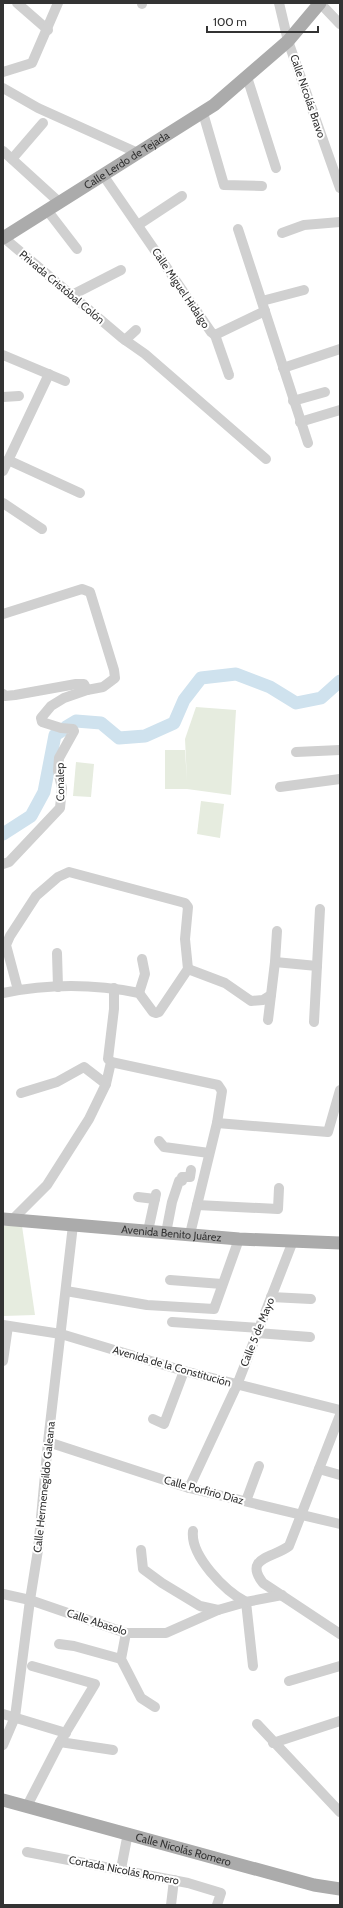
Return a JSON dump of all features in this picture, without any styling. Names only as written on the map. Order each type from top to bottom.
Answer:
[{"type":"main road","name":"Calle Lerdo de Tejada","points":[[3,237],[214,105],[288,41],[320,3]]},
{"type":"main road","name":"Avenida Benito Juárez","points":[[7,1220],[166,1233],[340,1243]]},
{"type":"main road","name":"Calle Nicolás Romero","points":[[3,1800],[314,1885],[340,1889]]},
{"type":"street","points":[[17,3],[48,30]]},
{"type":"street","points":[[3,72],[32,63],[48,30],[58,3]]},
{"type":"street","name":"Calle Nicolás Bravo","points":[[279,3],[288,41],[340,188]]},
{"type":"street","points":[[320,3],[340,24]]},
{"type":"street","points":[[247,77],[276,168]]},
{"type":"street","points":[[3,88],[38,108],[138,153]]},
{"type":"street","points":[[203,113],[224,185],[262,186]]},
{"type":"street","points":[[12,159],[43,123]]},
{"type":"street","points":[[3,151],[59,202]]},
{"type":"street","name":"Calle Miguel Hidalgo","points":[[103,175],[211,332],[215,335],[265,311]]},
{"type":"street","points":[[138,225],[182,196]]},
{"type":"street","points":[[47,210],[78,249]]},
{"type":"street","points":[[282,233],[304,226],[340,222]]},
{"type":"street","points":[[238,229],[308,443]]},
{"type":"street","name":"Privada Cristóbal Colón","points":[[3,237],[123,338],[145,354],[266,460]]},
{"type":"street","points":[[72,294],[121,270]]},
{"type":"street","points":[[262,301],[304,290]]},
{"type":"street","points":[[123,338],[136,330]]},
{"type":"street","points":[[215,335],[229,375]]},
{"type":"street","points":[[283,368],[340,349]]},
{"type":"street","points":[[3,355],[65,381]]},
{"type":"street","points":[[3,471],[50,374]]},
{"type":"street","points":[[293,401],[325,392]]},
{"type":"street","points":[[3,397],[20,396]]},
{"type":"street","points":[[300,422],[340,410]]},
{"type":"street","points":[[8,460],[80,493]]},
{"type":"street","points":[[3,503],[42,529]]},
{"type":"street","name":"Conalep","points":[[3,614],[82,589],[90,592],[114,670],[115,678],[103,687],[87,690],[64,698],[51,706],[41,718],[42,722],[61,728],[73,729],[74,731],[59,758],[58,771],[62,788],[60,808],[9,862],[3,864]]},
{"type":"street","points":[[3,694],[15,695],[76,684],[84,684],[87,690]]},
{"type":"street","points":[[296,752],[340,750]]},
{"type":"street","points":[[280,787],[340,779]]},
{"type":"street","points":[[3,993],[18,990],[58,987],[114,988],[139,993],[153,1012],[159,1012],[188,969],[185,939],[188,907],[185,904],[69,872],[58,876],[36,896],[10,936],[6,945],[18,990]]},
{"type":"street","points":[[314,1022],[320,909]]},
{"type":"street","points":[[268,1020],[277,931]]},
{"type":"street","points":[[57,953],[58,987]]},
{"type":"street","points":[[139,993],[145,974],[142,959]]},
{"type":"street","points":[[275,962],[317,966]]},
{"type":"street","points":[[188,969],[225,983],[252,1001],[263,1000],[271,995]]},
{"type":"street","points":[[7,1220],[47,1185],[89,1119],[106,1084],[111,1062],[108,1059],[114,1009],[114,988]]},
{"type":"street","points":[[111,1062],[218,1085],[222,1091],[217,1123],[190,1234]]},
{"type":"street","points":[[21,1093],[57,1082],[84,1067],[106,1084]]},
{"type":"street","points":[[217,1123],[328,1132],[340,1090]]},
{"type":"street","points":[[159,1141],[164,1147],[209,1153]]},
{"type":"street","points":[[166,1233],[172,1202],[179,1181],[182,1180],[182,1177],[190,1177],[191,1170]]},
{"type":"street","points":[[197,1205],[278,1209],[279,1188]]},
{"type":"street","points":[[138,1196],[156,1196],[147,1212],[148,1231]]},
{"type":"street","name":"Calle Hermenegildo Galeana","points":[[3,1745],[15,1717],[38,1550],[48,1442],[62,1334],[73,1226]]},
{"type":"street","points":[[66,1291],[147,1305],[214,1309],[239,1238]]},
{"type":"street","name":"Calle 5 de Mayo","points":[[189,1488],[237,1385],[293,1241]]},
{"type":"street","points":[[170,1280],[222,1284]]},
{"type":"street","points":[[271,1297],[311,1299]]},
{"type":"street","points":[[172,1322],[258,1330],[310,1337]]},
{"type":"street","points":[[3,1361],[5,1326]]},
{"type":"street","name":"Avenida de la Constitución","points":[[5,1326],[62,1334],[184,1371],[340,1410]]},
{"type":"street","points":[[153,1420],[164,1424],[184,1371]]},
{"type":"street","points":[[340,1415],[289,1546],[281,1552],[262,1558],[257,1564],[258,1577],[262,1583],[340,1634]]},
{"type":"street","name":"Calle Porfirio Díaz","points":[[48,1442],[189,1488],[340,1524]]},
{"type":"street","points":[[246,1501],[259,1466]]},
{"type":"street","points":[[319,1469],[340,1475]]},
{"type":"street","points":[[193,1531],[192,1540],[213,1576],[233,1595],[246,1602],[253,1666]]},
{"type":"street","points":[[141,1550],[144,1569],[162,1583],[200,1606],[218,1610]]},
{"type":"street","name":"Calle Abasolo","points":[[3,1594],[30,1600],[126,1633],[166,1633],[218,1610],[246,1602],[282,1595]]},
{"type":"street","points":[[126,1633],[121,1659],[141,1698],[155,1707]]},
{"type":"street","points":[[59,1644],[74,1646],[121,1659]]},
{"type":"street","points":[[27,1806],[60,1742],[95,1684],[32,1666]]},
{"type":"street","points":[[290,1681],[340,1666]]},
{"type":"street","points":[[3,1714],[66,1733]]},
{"type":"street","points":[[273,1743],[340,1721]]},
{"type":"street","points":[[257,1724],[273,1743],[340,1812]]},
{"type":"street","points":[[60,1742],[113,1750]]},
{"type":"street","points":[[121,1870],[128,1833]]},
{"type":"street","name":"Cortada Nicolás Romero","points":[[27,1852],[174,1880],[221,1893],[217,1905]]},
{"type":"street","points":[[171,1905],[174,1880]]},
{"type":"shaded area","points":[[196,707],[236,710],[231,795],[187,789],[165,789],[165,750],[185,750],[187,781],[185,739]]},
{"type":"shaded area","points":[[76,762],[94,764],[91,797],[73,796]]},
{"type":"shaded area","points":[[201,801],[224,804],[220,838],[197,834]]},
{"type":"shaded area","points":[[3,1226],[22,1226],[35,1315],[3,1316]]},
{"type":"waterway","points":[[66,727],[76,721],[101,723],[119,738],[145,736],[174,723],[184,700],[201,678],[236,674],[270,687],[296,703],[321,698],[340,681]]},
{"type":"waterway","points":[[3,834],[31,816],[44,792],[55,735],[63,730]]}]
